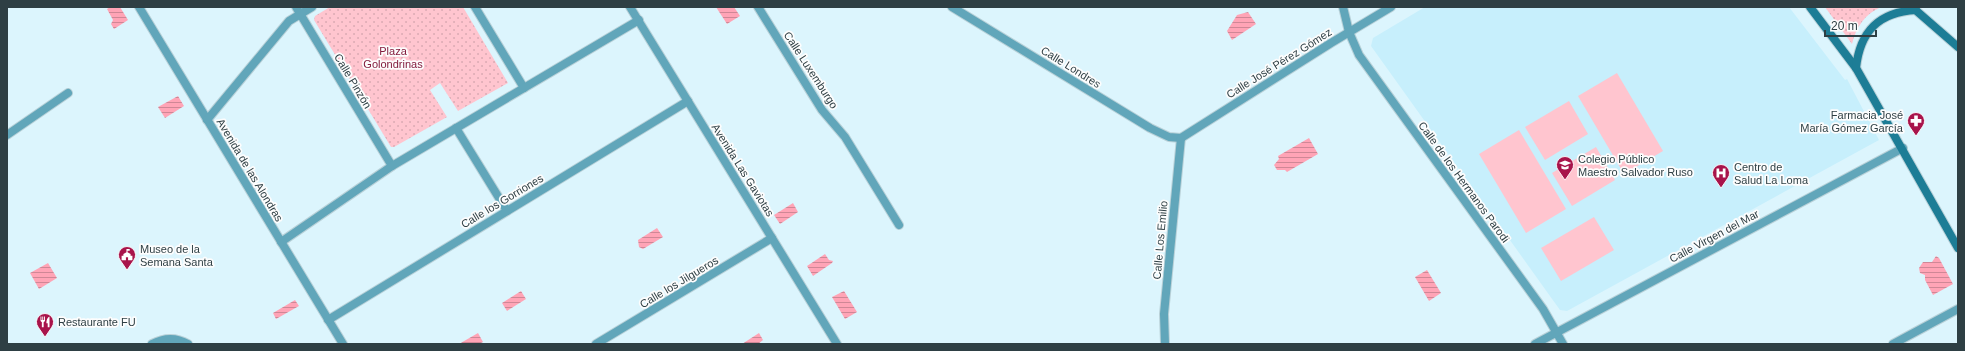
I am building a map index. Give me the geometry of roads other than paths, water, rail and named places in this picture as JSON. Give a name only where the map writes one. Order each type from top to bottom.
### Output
[{"type":"main road","points":[[1810,7],[1856,68],[1903,148],[1958,248]]},
{"type":"main road","points":[[1856,68],[1862,42],[1874,26],[1890,15],[1914,8],[1958,47]]},
{"type":"street","name":"Avenida de las Alondras","points":[[139,7],[343,344]]},
{"type":"street","points":[[207,120],[298,11],[312,7]]},
{"type":"street","points":[[474,7],[524,88]]},
{"type":"street","name":"Avenida Las Gaviotas","points":[[630,7],[837,344]]},
{"type":"street","name":"Calle Luxemburgo","points":[[758,7],[822,110],[846,137],[899,226]]},
{"type":"street","name":"Calle Londres","points":[[952,7],[1150,128],[1169,137],[1181,138]]},
{"type":"street","name":"Calle de los Hermanos Parodi","points":[[1343,7],[1349,32],[1359,55],[1557,332],[1563,344]]},
{"type":"street","name":"Calle José Pérez Gómez","points":[[1181,138],[1391,7]]},
{"type":"street","name":"Calle Pinzón","points":[[298,11],[392,166]]},
{"type":"street","points":[[281,242],[392,166],[638,20]]},
{"type":"street","points":[[7,135],[68,93]]},
{"type":"street","name":"Calle los Gorriones","points":[[328,320],[688,101]]},
{"type":"street","points":[[456,128],[507,211]]},
{"type":"street","name":"Calle Los Emilio","points":[[1165,344],[1164,314],[1181,138]]},
{"type":"street","name":"Calle Virgen del Mar","points":[[1535,344],[1903,148]]},
{"type":"street","name":"Calle los Jilgueros","points":[[596,344],[772,238]]},
{"type":"street","points":[[1893,344],[1958,309]]},
{"type":"street","points":[[152,344],[167,339],[188,344]]},
{"type":"place","name":"Farmacia José María Gómez García","points":[[1916,136]]},
{"type":"place","name":"Colegio Público Maestro Salvador Ruso","points":[[1565,180]]},
{"type":"place","name":"Centro de Salud La Loma","points":[[1721,188]]},
{"type":"place","name":"Museo de la Semana Santa","points":[[127,270]]},
{"type":"place","name":"Restaurante FU","points":[[45,337]]},
{"type":"park label","name":"Plaza Golondrinas","points":[[393,57]]}]
